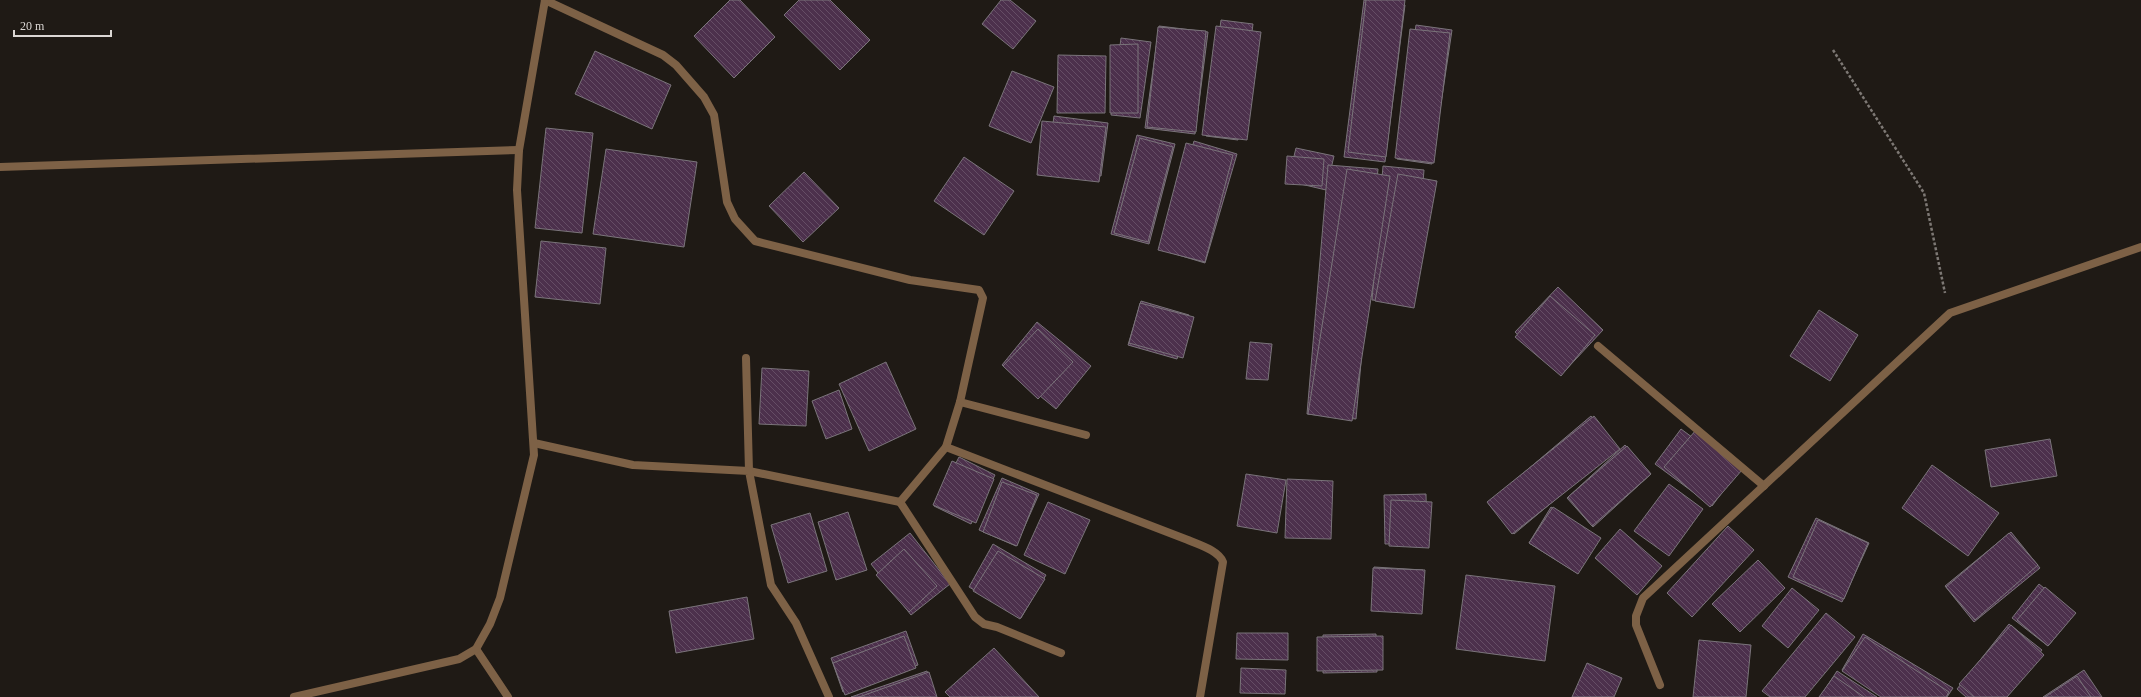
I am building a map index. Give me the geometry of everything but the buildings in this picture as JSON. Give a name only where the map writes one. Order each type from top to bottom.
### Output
[{"type":"street","points":[[294,697],[459,659],[476,649],[490,624],[500,598],[534,455],[517,190],[519,150],[545,0],[663,55],[676,65],[704,97],[714,115],[727,202],[735,219],[755,241],[910,280],[979,290],[983,298],[980,317],[960,402],[946,447],[900,502]]},
{"type":"street","points":[[0,167],[519,150]]},
{"type":"street","points":[[1660,686],[1636,625],[1636,616],[1643,598],[1950,313],[2141,247]]},
{"type":"street","points":[[1598,346],[1764,486]]},
{"type":"street","points":[[746,358],[749,471],[771,584],[796,623],[829,697]]},
{"type":"street","points":[[960,402],[1086,436]]},
{"type":"street","points":[[534,443],[633,465],[749,471],[900,502],[975,617],[984,624],[997,627],[1061,653]]},
{"type":"street","points":[[946,447],[1188,540],[1222,558],[1223,562],[1200,697]]},
{"type":"street","points":[[476,649],[508,697]]},
{"type":"path","points":[[1833,50],[1924,193],[1950,313]]}]
